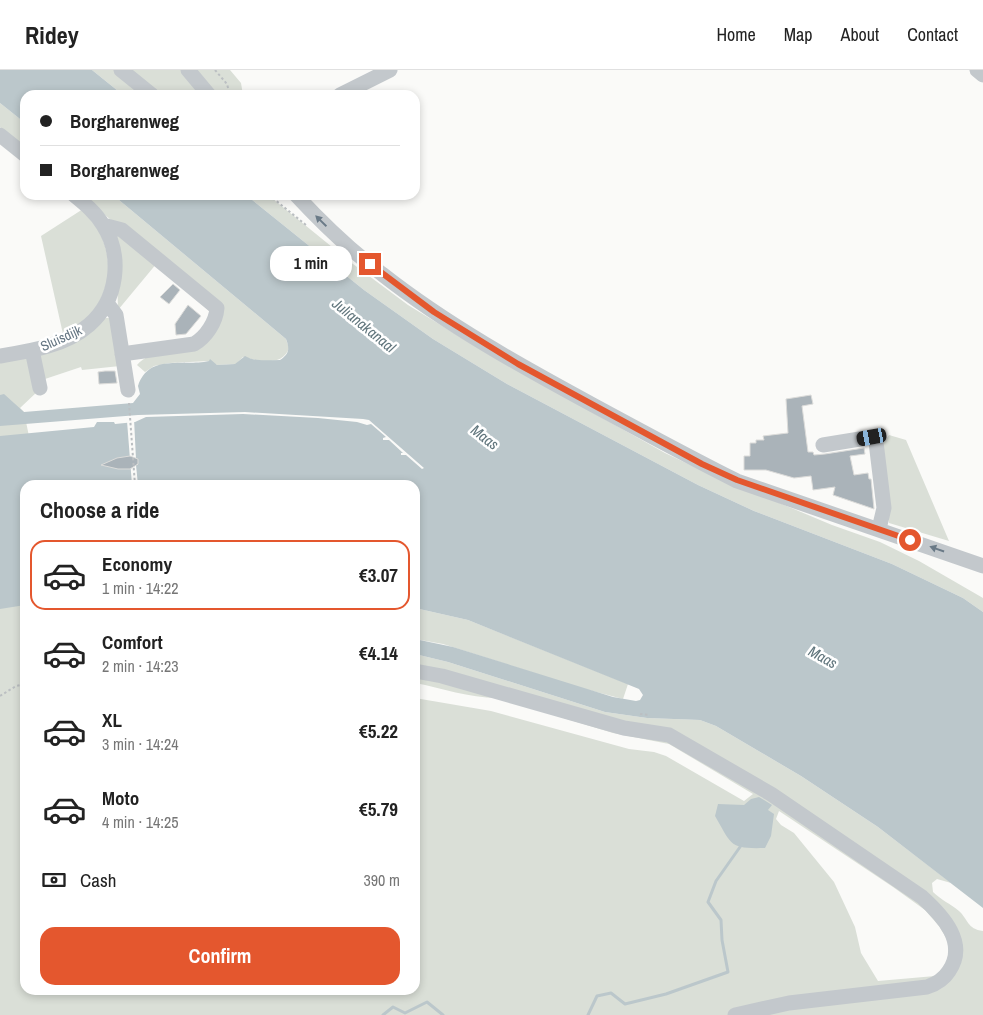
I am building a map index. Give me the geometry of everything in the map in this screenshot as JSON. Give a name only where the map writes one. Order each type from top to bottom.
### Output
[{"type":"street","points":[[121,70],[146,90]]},
{"type":"street","points":[[188,70],[205,90]]},
{"type":"street","points":[[350,90],[390,70]]},
{"type":"street","points":[[976,70],[983,75]]},
{"type":"street","points":[[0,134],[20,151]]},
{"type":"street","name":"Sluisdijk","points":[[0,356],[32,350],[75,334],[89,325],[107,303],[116,265],[111,240],[103,225],[88,206],[80,200]]},
{"type":"street","points":[[301,200],[331,230],[381,274],[434,312],[518,364],[702,464],[737,480],[983,566]]},
{"type":"street","points":[[103,225],[122,230],[218,308],[216,319],[200,341],[194,344],[122,354]]},
{"type":"street","points":[[107,303],[116,315],[128,394]]},
{"type":"street","points":[[32,350],[40,388]]},
{"type":"street","points":[[823,445],[872,437],[876,442],[884,508],[880,529]]},
{"type":"street","points":[[420,672],[442,676],[624,728],[668,735],[771,794],[922,897],[947,923],[955,940],[954,964],[946,976],[927,987],[789,1003],[735,1015]]},
{"type":"path","points":[[215,70],[227,84],[229,90]]},
{"type":"path","points":[[128,394],[135,480]]},
{"type":"path","points":[[0,696],[20,685]]},
{"type":"path","points":[[640,714],[650,715]]},
{"type":"path","points":[[644,720],[645,714]]},
{"type":"shaded area","points":[[92,70],[115,70],[139,90],[117,90]]},
{"type":"shaded area","points":[[130,70],[181,70],[198,90],[155,90]]},
{"type":"shaded area","points":[[196,70],[230,70],[241,83],[242,90],[214,90]]},
{"type":"shaded area","points":[[0,103],[20,119],[20,144],[0,127]]},
{"type":"shaded area","points":[[88,200],[119,200],[286,339],[289,348],[286,354],[281,358],[269,361],[243,357],[236,364],[217,365],[209,361],[170,363],[154,366],[145,372],[137,365],[143,359],[167,350],[203,345],[221,322]]},
{"type":"shaded area","points":[[252,200],[274,200],[353,264],[408,305],[488,354],[665,453],[724,481],[832,525],[880,542],[919,561],[983,598],[983,612],[963,598],[892,564],[754,511],[698,485],[507,384],[433,339],[364,290]]},
{"type":"shaded area","points":[[83,209],[101,235],[108,264],[107,279],[96,307],[86,320],[63,334],[41,236]]},
{"type":"shaded area","points":[[116,234],[157,263],[118,310]]},
{"type":"shaded area","points":[[106,318],[110,318],[120,366],[82,370],[81,367],[42,380],[38,391],[20,408],[24,412],[38,480],[20,480],[20,995],[420,995],[420,699],[491,711],[629,749],[654,752],[666,756],[744,801],[753,794],[669,744],[613,733],[497,698],[466,695],[420,684],[420,655],[448,662],[605,712],[647,718],[700,720],[716,726],[801,776],[878,827],[951,883],[937,879],[932,883],[933,892],[959,911],[971,926],[983,931],[983,1015],[0,1015],[0,361]],"holes":[[[779,811],[925,910],[939,926],[948,941],[948,959],[943,968],[935,976],[878,981],[861,953],[855,927],[834,882],[794,833],[781,825],[776,819]]]},
{"type":"shaded area","points":[[889,435],[906,440],[949,541],[889,523],[879,450]]},
{"type":"shaded area","points":[[420,609],[468,620],[628,684],[623,699],[581,688],[443,644],[420,640]]},
{"type":"water","points":[[0,70],[92,70],[117,90],[20,90],[20,119],[0,103]]},
{"type":"water","points":[[119,200],[252,200],[364,290],[433,339],[507,384],[698,485],[754,511],[892,564],[963,598],[983,612],[983,908],[878,827],[801,776],[716,726],[700,720],[647,718],[605,712],[448,662],[420,655],[420,640],[453,647],[613,697],[636,701],[640,700],[643,695],[639,689],[468,620],[420,609],[420,480],[20,480],[20,606],[0,609],[0,436],[94,427],[97,422],[114,422],[115,424],[135,422],[146,417],[243,414],[318,418],[371,424],[386,437],[383,440],[389,440],[403,453],[401,455],[406,455],[422,469],[424,468],[369,420],[363,419],[245,412],[138,415],[0,426],[0,395],[4,394],[24,412],[133,403],[140,394],[138,386],[143,376],[150,369],[158,365],[209,361],[210,359],[217,365],[235,364],[245,356],[257,360],[280,360],[287,353],[286,339]]},
{"type":"water","points":[[759,797],[772,805],[768,810],[774,814],[771,836],[765,848],[744,848],[738,846],[729,839],[715,816],[718,804],[744,805],[751,799]]},
{"type":"pier","points":[[134,419],[136,459],[138,459],[138,465],[136,465],[138,480],[132,480],[126,421]]},
{"type":"building","points":[[173,284],[180,290],[169,304],[160,297]]},
{"type":"building","points":[[188,305],[201,316],[186,334],[176,335],[175,324]]},
{"type":"building","points":[[115,371],[117,383],[99,384],[98,372]]},
{"type":"building","points":[[811,395],[813,404],[802,406],[808,452],[813,452],[814,455],[864,448],[865,454],[850,456],[854,475],[868,473],[869,479],[871,479],[874,509],[833,495],[835,487],[813,490],[811,476],[794,478],[766,470],[744,470],[744,456],[750,456],[750,443],[756,443],[756,440],[764,440],[763,436],[788,433],[786,399]]},
{"type":"building","points":[[130,456],[138,459],[138,464],[130,469],[118,469],[101,465],[117,458]]},
{"type":"waterway","points":[[588,1015],[597,996],[611,993],[625,1004],[666,994],[728,972],[722,940],[721,920],[708,902],[716,881],[740,847]]},
{"type":"waterway","points":[[383,1015],[393,1007],[405,1013],[427,1002],[443,1015]]},
{"type":"route","points":[[370,264],[434,312],[518,364],[702,464],[737,480],[910,540]]},
{"type":"water label","name":"Julianakanaal","points":[[364,325]]},
{"type":"water label","name":"Maas","points":[[485,437]]},
{"type":"water label","name":"Maas","points":[[823,657]]}]
